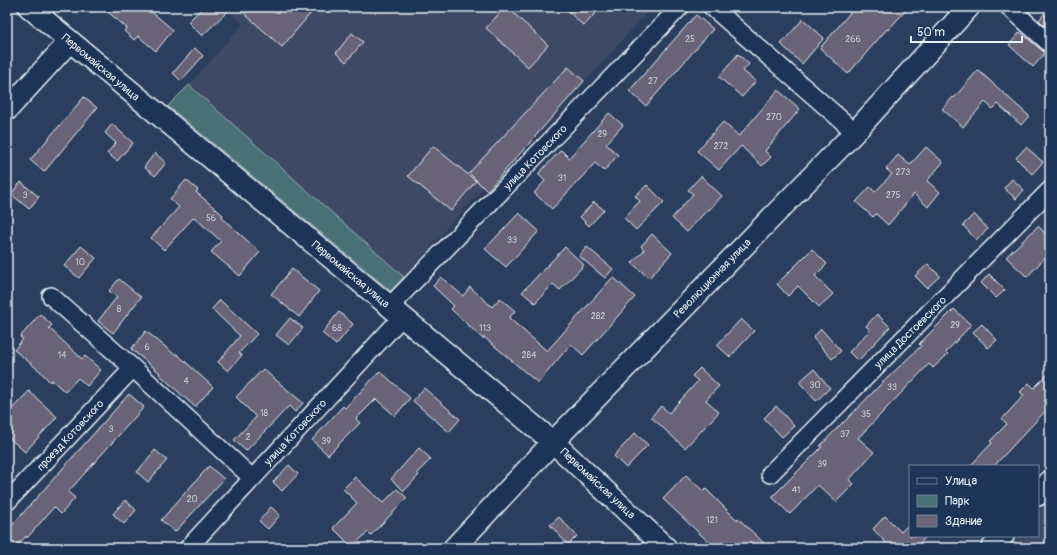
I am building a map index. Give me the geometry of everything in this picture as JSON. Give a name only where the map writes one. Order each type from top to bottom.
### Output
[{"type":"street","name":"Первомайская улица","points":[[29,7],[553,442],[666,548]]},
{"type":"street","name":"улица Котовского","points":[[188,548],[252,478],[396,312],[680,7]]},
{"type":"street","points":[[712,7],[855,132]]},
{"type":"street","name":"Революционная улица","points":[[454,548],[553,442],[855,132],[969,7]]},
{"type":"street","points":[[1009,7],[1050,44]]},
{"type":"street","points":[[7,110],[70,40]]},
{"type":"street","name":"улица Достоевского","points":[[770,474],[1050,190]]},
{"type":"street","points":[[51,296],[133,368],[252,478]]},
{"type":"street","name":"проезд Котовского","points":[[7,502],[133,368]]},
{"type":"street","points":[[1039,494],[1050,481]]},
{"type":"street","points":[[992,548],[1002,537]]},
{"type":"shaded area","points":[[225,7],[652,7],[487,191],[483,188],[404,277],[189,85],[243,24]]},
{"type":"shaded area","points":[[1050,492],[1050,548],[1002,548],[1011,537],[1039,537],[1039,505]]},
{"type":"green space","points":[[189,85],[404,277],[391,291],[168,106]]},
{"type":"building","points":[[102,7],[146,7],[173,30],[156,51],[138,36],[134,40],[124,31],[127,28]]},
{"type":"building","points":[[203,7],[232,7],[202,36],[188,22]]},
{"type":"building","points":[[237,7],[316,7],[282,47]]},
{"type":"building","points":[[505,7],[507,7],[548,45],[528,67],[486,28]]},
{"type":"building","points":[[563,7],[601,7],[584,26]]},
{"type":"building","points":[[855,7],[909,7],[888,30],[887,29],[848,74],[820,48]]},
{"type":"building","points":[[1044,14],[1050,20],[1050,31],[1039,20]]},
{"type":"building","points":[[696,15],[713,29],[646,106],[629,91]]},
{"type":"building","points":[[803,19],[824,38],[802,64],[781,44]]},
{"type":"building","points":[[1020,32],[1045,53],[1033,67],[1009,45]]},
{"type":"building","points":[[352,33],[363,42],[346,62],[336,53]]},
{"type":"building","points":[[195,48],[203,56],[181,81],[173,73]]},
{"type":"building","points":[[738,54],[749,64],[743,71],[756,81],[742,97],[719,77]]},
{"type":"building","points":[[568,67],[584,81],[487,191],[469,173]]},
{"type":"building","points":[[978,70],[1029,116],[1021,125],[998,104],[993,109],[985,102],[963,127],[942,109],[953,97],[954,98]]},
{"type":"building","points":[[778,90],[800,109],[765,151],[771,157],[762,166],[741,146],[719,170],[697,151],[723,122],[739,136]]},
{"type":"building","points":[[84,97],[97,108],[44,172],[30,160]]},
{"type":"building","points":[[609,113],[623,125],[606,144],[618,155],[604,171],[595,163],[552,209],[534,193],[545,181],[538,174],[561,150],[569,158]]},
{"type":"building","points":[[112,124],[133,143],[117,161],[107,153],[116,143],[105,133]]},
{"type":"building","points":[[433,146],[476,181],[451,211],[408,176]]},
{"type":"building","points":[[926,147],[943,162],[927,181],[940,192],[928,207],[914,194],[888,225],[876,214],[873,217],[856,202],[870,187],[875,192],[892,174],[886,169],[898,155],[910,165]]},
{"type":"building","points":[[1026,147],[1043,162],[1032,174],[1016,158]]},
{"type":"building","points":[[155,153],[166,163],[155,176],[144,167]]},
{"type":"building","points":[[701,176],[722,196],[687,232],[672,218],[693,194],[688,190]]},
{"type":"building","points":[[1012,179],[1024,190],[1016,199],[1004,188]]},
{"type":"building","points":[[186,180],[198,190],[196,192],[223,215],[222,218],[260,252],[240,276],[211,252],[221,241],[194,217],[164,250],[151,238],[179,207],[170,199]]},
{"type":"building","points":[[21,182],[39,197],[29,209],[11,194]]},
{"type":"building","points":[[647,185],[664,202],[636,230],[624,218],[640,201],[635,196]]},
{"type":"building","points":[[594,202],[604,210],[589,226],[580,217]]},
{"type":"building","points":[[519,213],[539,231],[506,267],[485,249]]},
{"type":"building","points":[[974,214],[988,229],[976,240],[963,225]]},
{"type":"building","points":[[1038,226],[1050,238],[1050,252],[1027,277],[1006,257]]},
{"type":"building","points":[[652,234],[672,253],[649,278],[632,263],[644,250],[641,246]]},
{"type":"building","points":[[81,246],[96,258],[79,278],[64,266]]},
{"type":"building","points":[[565,247],[584,265],[560,290],[553,284],[535,303],[522,292]]},
{"type":"building","points":[[587,247],[613,269],[605,278],[579,256]]},
{"type":"building","points":[[812,249],[827,264],[815,276],[833,294],[819,307],[798,286],[788,296],[777,284]]},
{"type":"building","points":[[928,264],[940,276],[927,288],[915,276]]},
{"type":"building","points":[[292,269],[319,291],[299,317],[271,294]]},
{"type":"building","points":[[989,274],[1005,290],[996,298],[981,283]]},
{"type":"building","points":[[441,277],[463,296],[470,287],[492,307],[500,298],[515,311],[509,318],[547,351],[613,277],[635,297],[583,355],[571,344],[538,383],[484,337],[483,339],[451,309],[454,306],[433,286]]},
{"type":"building","points":[[119,279],[141,297],[113,333],[98,321],[117,297],[109,291]]},
{"type":"building","points":[[220,300],[257,334],[239,353],[242,355],[228,371],[218,362],[240,336],[212,309]]},
{"type":"building","points":[[954,309],[971,325],[946,352],[948,354],[933,368],[929,364],[858,438],[874,452],[849,480],[854,484],[836,502],[818,485],[790,514],[772,497],[822,447],[820,446],[843,422],[921,346],[919,344]]},
{"type":"building","points":[[339,312],[353,324],[336,345],[322,333]]},
{"type":"building","points":[[40,314],[52,325],[49,328],[82,359],[85,356],[101,370],[87,386],[78,378],[65,392],[52,380],[50,382],[40,371],[14,350],[23,339],[20,337]]},
{"type":"building","points":[[877,314],[890,327],[858,361],[849,352],[870,330],[866,326]]},
{"type":"building","points":[[290,318],[303,328],[289,345],[276,335]]},
{"type":"building","points":[[741,319],[754,331],[730,357],[717,345]]},
{"type":"building","points":[[982,324],[997,340],[988,348],[973,332]]},
{"type":"building","points":[[821,329],[841,351],[832,359],[813,338]]},
{"type":"building","points":[[146,331],[174,354],[177,354],[213,387],[195,407],[159,374],[160,373],[131,349]]},
{"type":"building","points":[[700,368],[719,386],[706,400],[719,412],[685,448],[651,417],[661,406],[669,413],[698,381],[692,376]]},
{"type":"building","points":[[263,369],[303,403],[295,412],[289,406],[246,451],[234,440],[256,417],[236,397]]},
{"type":"building","points":[[814,369],[830,388],[816,401],[799,382]]},
{"type":"building","points":[[380,371],[410,398],[395,416],[376,399],[356,419],[360,423],[328,455],[312,440],[343,406],[345,408]]},
{"type":"building","points":[[1050,372],[1050,406],[995,465],[971,465],[992,443],[990,441],[1007,424],[1002,419],[1024,395],[1020,392],[1029,383],[1034,388]]},
{"type":"building","points":[[424,388],[460,419],[449,432],[413,401]]},
{"type":"building","points":[[29,391],[57,417],[25,452],[7,436],[7,414]]},
{"type":"building","points":[[129,394],[144,407],[68,492],[75,498],[61,514],[54,507],[27,538],[26,536],[15,548],[7,548],[7,531]]},
{"type":"building","points":[[776,406],[794,426],[782,437],[764,418]]},
{"type":"building","points":[[635,433],[648,445],[626,468],[614,456]]},
{"type":"building","points":[[419,448],[431,459],[417,473],[419,475],[404,491],[391,479]]},
{"type":"building","points":[[155,450],[167,460],[148,482],[137,472]]},
{"type":"building","points":[[289,465],[298,474],[282,491],[273,482]]},
{"type":"building","points":[[209,466],[224,479],[175,532],[161,520]]},
{"type":"building","points":[[686,475],[703,491],[706,489],[737,520],[738,518],[769,548],[715,548],[663,499]]},
{"type":"building","points":[[355,477],[383,503],[397,489],[407,498],[371,535],[368,532],[352,547],[333,528],[357,503],[343,489]]},
{"type":"building","points":[[125,500],[136,510],[124,524],[113,514]]},
{"type":"building","points":[[271,507],[280,515],[268,529],[259,521]]},
{"type":"building","points":[[885,516],[901,532],[909,524],[909,537],[926,537],[915,548],[891,548],[873,529]]},
{"type":"building","points":[[559,517],[577,536],[568,545],[550,525]]}]
